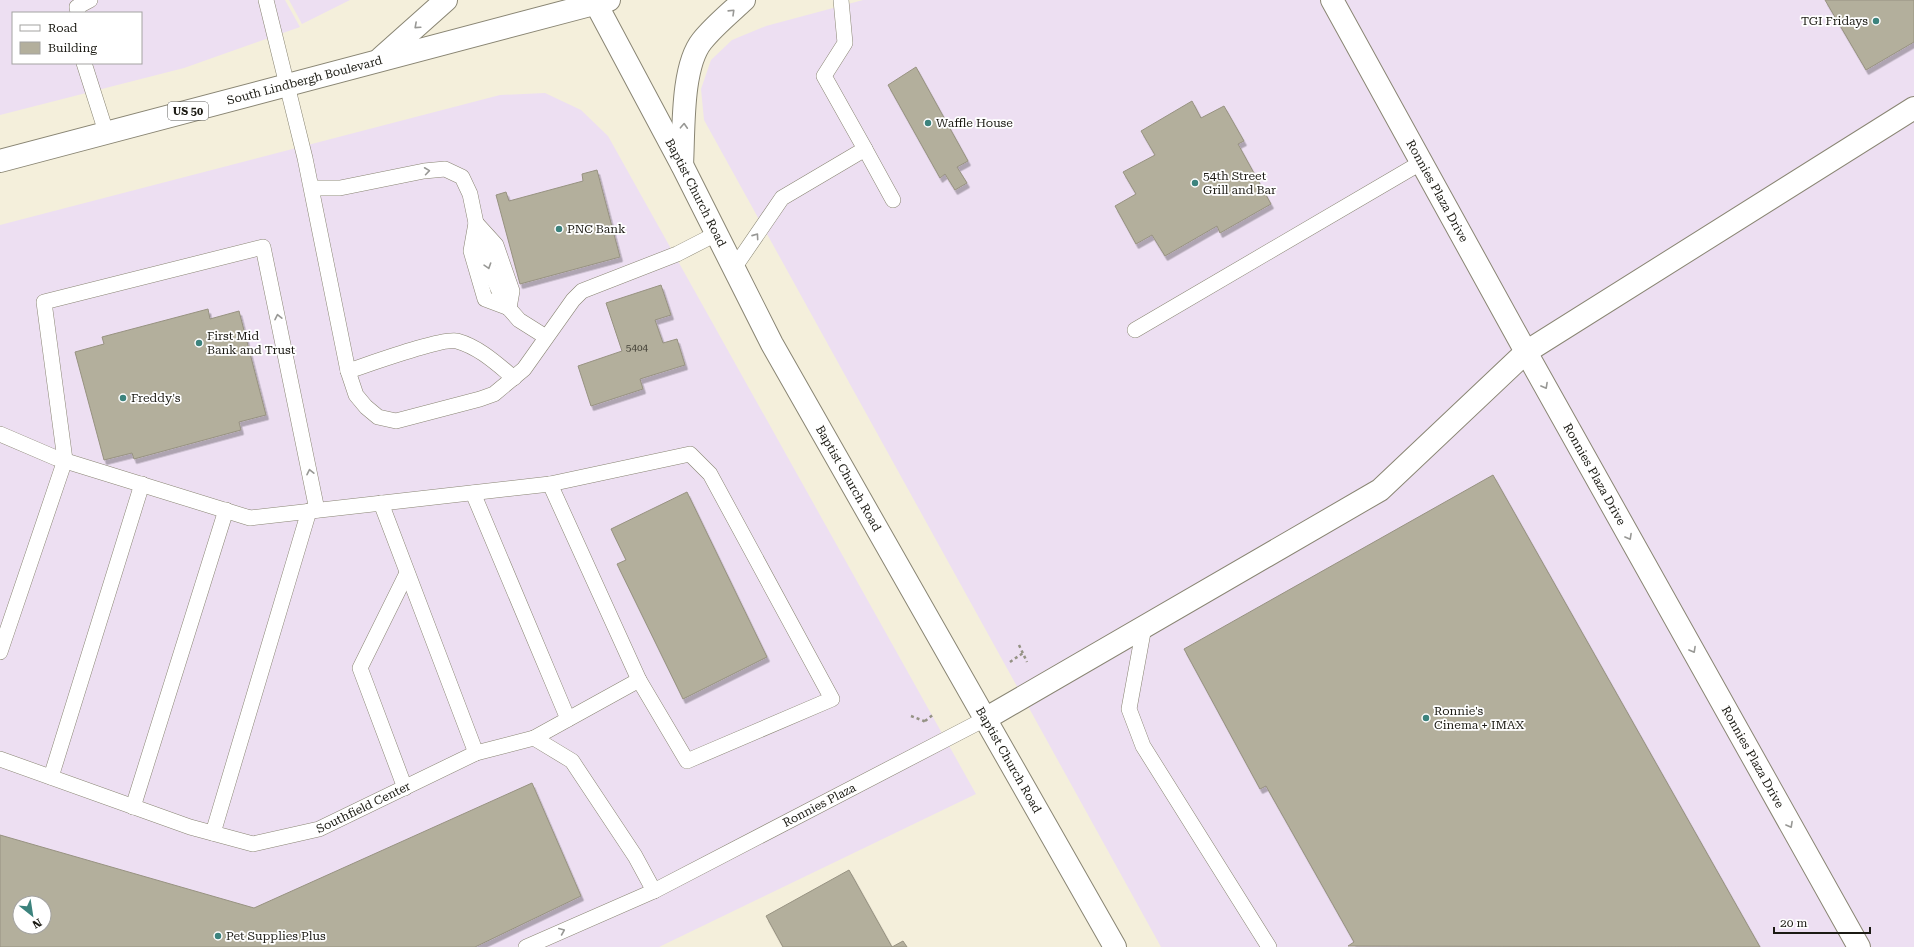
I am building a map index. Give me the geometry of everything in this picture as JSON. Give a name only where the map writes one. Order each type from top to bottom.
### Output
[{"type":"street","points":[[377,61],[446,0]]},
{"type":"street","points":[[682,165],[687,86],[691,63],[701,42],[744,0]]},
{"type":"street","name":"Ronnies Plaza Drive","points":[[1332,0],[1526,352],[1859,947]]},
{"type":"street","name":"South Lindbergh Boulevard","points":[[0,161],[597,1]]},
{"type":"street","name":"Baptist Church Road","points":[[597,1],[772,344],[1115,947]]},
{"type":"street","points":[[985,719],[1380,490],[1526,352],[1914,108]]},
{"type":"lane","points":[[78,12],[78,7],[90,0]]},
{"type":"lane","points":[[266,0],[312,188],[348,371],[356,395],[366,407],[378,417],[396,421],[494,394],[524,369],[573,300],[582,291],[677,254],[716,234]]},
{"type":"lane","points":[[840,0],[845,43],[824,76],[893,200]]},
{"type":"lane","points":[[84,64],[106,132]]},
{"type":"lane","points":[[734,268],[782,198],[864,149]]},
{"type":"lane","points":[[1135,330],[1422,162]]},
{"type":"lane","points":[[312,188],[340,188],[445,169],[462,177],[470,194],[476,223],[489,269],[505,304],[519,320],[546,337]]},
{"type":"lane","points":[[0,652],[65,460],[44,302],[263,247],[313,510],[213,833]]},
{"type":"lane","points":[[348,371],[433,344],[455,341],[469,345],[514,378]]},
{"type":"lane","points":[[0,434],[65,460],[250,518],[550,484],[690,454],[710,474],[832,699],[687,761],[639,680],[550,484]]},
{"type":"lane","points":[[51,777],[142,484]]},
{"type":"lane","points":[[473,492],[568,719]]},
{"type":"lane","points":[[381,503],[476,754]]},
{"type":"lane","points":[[133,807],[226,510]]},
{"type":"lane","points":[[405,788],[360,668],[407,573]]},
{"type":"lane","points":[[1144,627],[1129,709],[1143,746],[1269,947]]},
{"type":"lane","name":"Southfield Center","points":[[0,759],[190,827],[253,844],[319,829],[476,754],[534,738],[639,680]]},
{"type":"lane","name":"Ronnies Plaza","points":[[526,947],[654,891],[985,719]]},
{"type":"lane","points":[[534,738],[572,761],[635,856],[654,891]]},
{"type":"path","points":[[1019,645],[1028,665]]},
{"type":"path","points":[[1010,662],[1023,653]]},
{"type":"path","points":[[924,721],[934,714]]},
{"type":"path","points":[[911,716],[924,721],[927,725]]},
{"type":"shaded area","points":[[0,0],[285,0],[300,27],[184,68],[0,115]]},
{"type":"shaded area","points":[[289,0],[350,0],[302,24]]},
{"type":"shaded area","points":[[863,0],[1914,0],[1914,947],[1161,947],[704,120],[701,89],[711,60],[732,40],[766,26]]},
{"type":"shaded area","points":[[545,93],[581,110],[608,136],[976,794],[659,947],[0,947],[0,225],[500,95]]},
{"type":"building","name":"TGI Fridays","points":[[1825,0],[1914,0],[1914,42],[1866,70]]},
{"type":"building","name":"Waffle House","points":[[916,67],[968,161],[957,167],[967,183],[955,190],[945,174],[940,178],[888,85]]},
{"type":"building","name":"54th Street Grill and Bar","points":[[1192,101],[1201,118],[1224,106],[1244,141],[1238,144],[1271,204],[1220,233],[1217,226],[1165,256],[1152,235],[1136,244],[1115,206],[1136,194],[1123,172],[1155,155],[1141,131]]},
{"type":"building","name":"PNC Bank","points":[[597,170],[620,257],[520,284],[496,195],[506,192],[509,201],[583,181],[582,174]]},
{"type":"building","points":[[661,285],[671,315],[655,320],[663,343],[677,339],[685,365],[640,379],[643,389],[591,406],[578,366],[622,351],[606,303]]},
{"type":"building","points":[[208,309],[210,319],[239,311],[266,415],[239,422],[241,430],[134,459],[132,453],[104,460],[75,352],[104,344],[102,337]]},
{"type":"building","name":"Ronnie's Cinema + IMAX","points":[[1493,475],[1760,947],[1348,946],[1354,942],[1266,786],[1260,789],[1184,649]]},
{"type":"building","points":[[687,492],[767,657],[683,699],[617,564],[626,560],[611,529]]},
{"type":"building","points":[[532,783],[581,896],[475,947],[0,947],[0,835],[254,908]]},
{"type":"building","points":[[849,870],[892,947],[783,947],[766,916]]},
{"type":"building","points":[[903,941],[907,947],[892,947]]},
{"type":"place","name":"TGI Fridays","points":[[1876,21]]},
{"type":"place","name":"Waffle House","points":[[928,123]]},
{"type":"place","name":"54th Street Grill and Bar","points":[[1195,183]]},
{"type":"place","name":"PNC Bank","points":[[559,229]]},
{"type":"place","name":"First Mid Bank and Trust","points":[[199,343]]},
{"type":"place","name":"Freddy's","points":[[123,398]]},
{"type":"place","name":"Ronnie's Cinema + IMAX","points":[[1426,718]]},
{"type":"place","name":"Pet Supplies Plus","points":[[218,936]]}]
